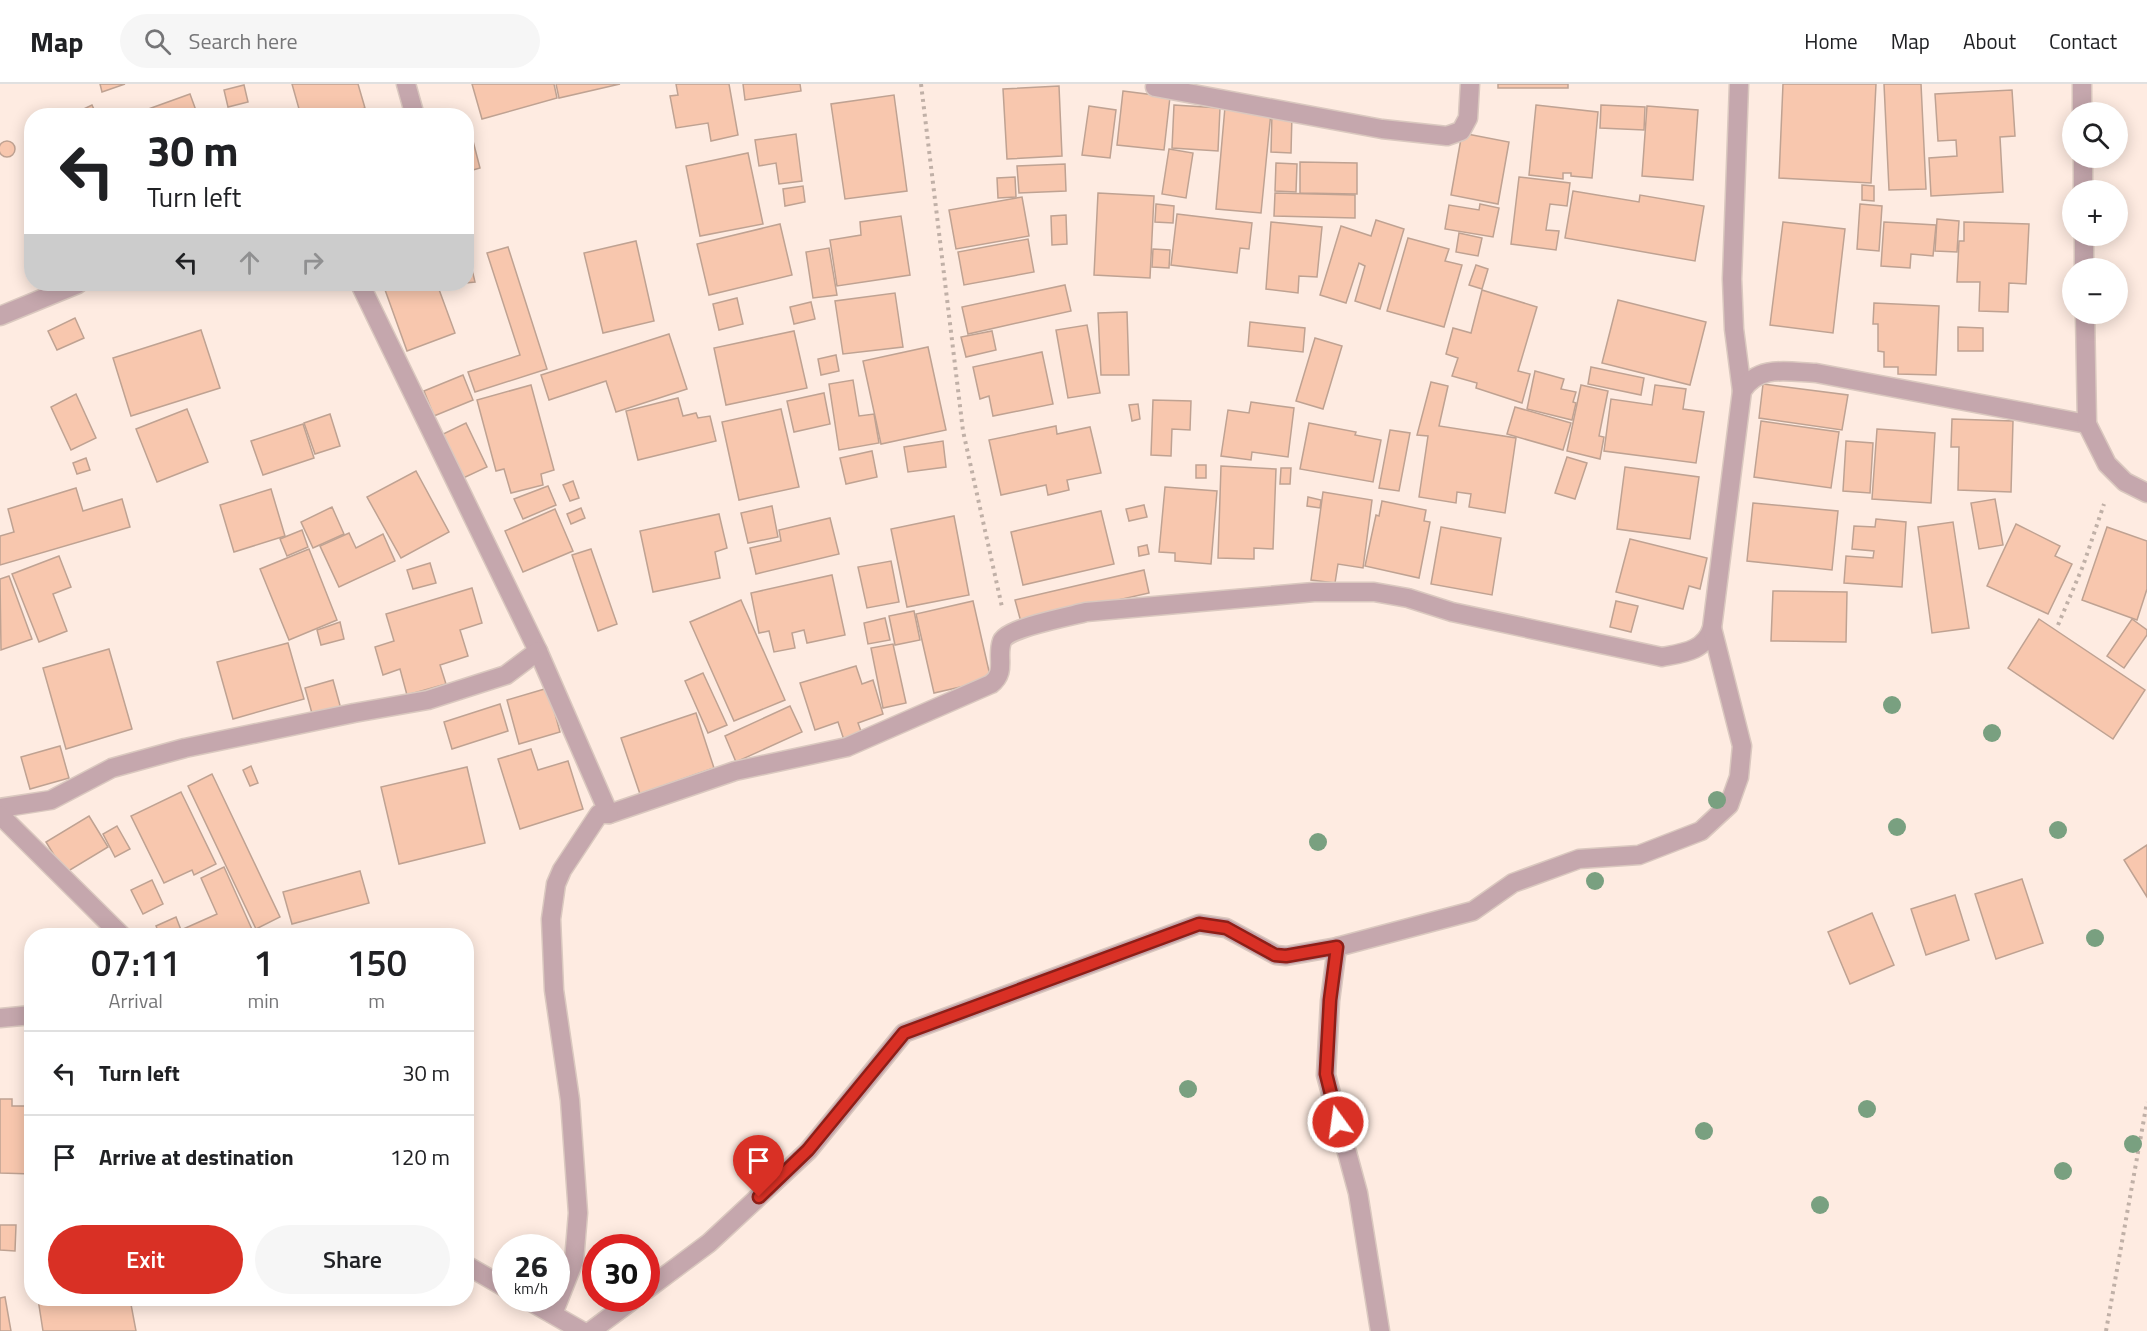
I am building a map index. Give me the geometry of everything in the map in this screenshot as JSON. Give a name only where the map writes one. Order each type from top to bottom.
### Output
[{"type":"street","points":[[406,84],[413,108]]},
{"type":"street","points":[[1156,84],[1155,87],[1382,129],[1447,136],[1461,131],[1468,118],[1470,84]]},
{"type":"street","points":[[553,1314],[574,1261],[578,1213],[570,1100],[554,990],[551,919],[556,884],[562,870],[599,814],[609,814],[735,771],[847,747],[991,684],[1000,672],[1002,641],[1008,634],[1049,620],[1086,612],[1324,592],[1374,592],[1408,598],[1452,612],[1662,657],[1700,647],[1712,628],[1742,391],[1734,330],[1732,279],[1739,84]]},
{"type":"street","points":[[2082,84],[2082,102]]},
{"type":"street","points":[[0,316],[61,291]]},
{"type":"street","points":[[363,291],[538,651],[609,814]]},
{"type":"street","points":[[2085,324],[2087,424],[2107,464],[2124,482],[2147,493]]},
{"type":"street","points":[[1742,391],[1752,378],[1763,372],[1816,374],[2087,424]]},
{"type":"street","points":[[660,1280],[709,1243],[808,1150],[904,1033],[1199,924],[1226,928],[1275,955],[1286,956],[1337,947],[1473,911],[1513,883],[1579,859],[1639,855],[1701,831],[1729,805],[1739,777],[1742,746],[1712,628]]},
{"type":"street","points":[[0,808],[51,800],[112,768],[185,748],[428,700],[506,675],[538,651]]},
{"type":"street","points":[[0,815],[114,928]]},
{"type":"street","points":[[1337,947],[1330,1000],[1326,1074],[1358,1193],[1380,1331]]},
{"type":"street","points":[[0,1018],[24,1016]]},
{"type":"street","points":[[474,1270],[492,1280]]},
{"type":"street","points":[[549,1312],[582,1331]]},
{"type":"street","points":[[591,1331],[617,1312]]},
{"type":"path","points":[[921,84],[963,431],[1008,634]]},
{"type":"path","points":[[2058,625],[2083,566],[2115,472]]},
{"type":"path","points":[[2106,1331],[2147,1102]]},
{"type":"building","points":[[100,84],[125,84],[102,92]]},
{"type":"building","points":[[292,84],[358,84],[365,108],[299,108]]},
{"type":"building","points":[[472,84],[554,84],[557,98],[482,119]]},
{"type":"building","points":[[556,84],[620,84],[559,98]]},
{"type":"building","points":[[676,84],[729,84],[738,135],[711,141],[708,123],[676,128],[670,96],[678,95]]},
{"type":"building","points":[[743,84],[800,84],[801,91],[745,100]]},
{"type":"building","points":[[1498,84],[1568,84],[1568,88],[1498,88]]},
{"type":"building","points":[[1783,84],[1876,84],[1871,183],[1779,178]]},
{"type":"building","points":[[1884,84],[1921,84],[1926,189],[1889,190]]},
{"type":"building","points":[[244,85],[248,102],[228,107],[224,90]]},
{"type":"building","points":[[1059,86],[1062,156],[1007,159],[1003,89]]},
{"type":"building","points":[[2012,90],[2015,136],[2000,137],[2003,192],[1931,196],[1929,158],[1957,156],[1956,140],[1938,141],[1935,94]]},
{"type":"building","points":[[1123,91],[1170,97],[1164,150],[1117,145]]},
{"type":"building","points":[[190,94],[195,108],[151,108]]},
{"type":"building","points":[[894,95],[907,191],[845,199],[831,104]]},
{"type":"building","points":[[1174,105],[1220,108],[1218,151],[1172,148]]},
{"type":"building","points":[[1536,105],[1598,112],[1592,178],[1571,176],[1571,173],[1563,173],[1563,179],[1529,175]]},
{"type":"building","points":[[1601,105],[1645,107],[1644,130],[1600,128]]},
{"type":"building","points":[[1089,106],[1116,110],[1110,158],[1082,155]]},
{"type":"building","points":[[1647,106],[1698,110],[1693,180],[1642,176]]},
{"type":"building","points":[[1225,107],[1271,112],[1261,213],[1216,209]]},
{"type":"building","points":[[1272,113],[1292,114],[1291,153],[1271,152]]},
{"type":"building","points":[[1462,133],[1509,142],[1498,204],[1451,195]]},
{"type":"building","points":[[796,134],[802,181],[779,184],[776,163],[759,166],[755,140]]},
{"type":"building","points":[[4,141],[10,141],[15,149],[13,155],[4,157],[-1,152],[-1,146]]},
{"type":"building","points":[[474,145],[480,168],[474,170]]},
{"type":"building","points":[[1169,149],[1193,153],[1186,198],[1162,194]]},
{"type":"building","points":[[748,153],[763,224],[700,236],[686,166]]},
{"type":"building","points":[[1300,162],[1357,163],[1357,194],[1300,193]]},
{"type":"building","points":[[1276,163],[1297,164],[1296,192],[1275,191]]},
{"type":"building","points":[[1065,164],[1066,191],[1019,193],[1017,166]]},
{"type":"building","points":[[1015,177],[1016,197],[998,198],[997,178]]},
{"type":"building","points":[[1519,177],[1570,183],[1567,206],[1550,204],[1546,230],[1559,231],[1556,250],[1511,244]]},
{"type":"building","points":[[1862,185],[1874,186],[1874,201],[1862,200]]},
{"type":"building","points":[[803,186],[805,202],[785,206],[783,189]]},
{"type":"building","points":[[1573,191],[1639,202],[1640,195],[1704,206],[1695,261],[1565,238]]},
{"type":"building","points":[[1098,193],[1154,196],[1150,278],[1094,275]]},
{"type":"building","points":[[1275,193],[1355,195],[1355,218],[1274,216]]},
{"type":"building","points":[[1022,197],[1029,236],[956,249],[949,210]]},
{"type":"building","points":[[1156,204],[1174,206],[1173,223],[1155,222]]},
{"type":"building","points":[[1480,204],[1499,208],[1493,237],[1445,229],[1449,205],[1479,210]]},
{"type":"building","points":[[1860,204],[1882,206],[1879,251],[1857,249]]},
{"type":"building","points":[[1177,214],[1252,223],[1249,249],[1240,248],[1237,273],[1171,265]]},
{"type":"building","points":[[1066,215],[1067,244],[1052,245],[1051,216]]},
{"type":"building","points":[[901,216],[910,275],[837,286],[830,240],[861,235],[860,222]]},
{"type":"building","points":[[1937,219],[1959,221],[1957,252],[1935,251]]},
{"type":"building","points":[[1376,220],[1404,229],[1380,309],[1355,301],[1365,266],[1359,263],[1346,303],[1320,295],[1341,226],[1371,236]]},
{"type":"building","points":[[1271,222],[1322,227],[1317,277],[1299,276],[1298,293],[1266,289]]},
{"type":"building","points":[[1783,222],[1845,229],[1833,333],[1770,325]]},
{"type":"building","points":[[1884,222],[1936,225],[1933,256],[1911,254],[1910,268],[1881,266]]},
{"type":"building","points":[[1964,222],[2029,224],[2026,284],[2009,283],[2008,312],[1979,311],[1980,282],[1957,282],[1959,241],[1964,241]]},
{"type":"building","points":[[780,224],[792,275],[709,295],[697,244]]},
{"type":"building","points":[[1459,233],[1482,238],[1478,256],[1456,252]]},
{"type":"building","points":[[1408,238],[1449,249],[1445,261],[1462,265],[1444,327],[1387,311]]},
{"type":"building","points":[[1028,239],[1034,272],[964,285],[958,252]]},
{"type":"building","points":[[636,241],[654,321],[603,333],[584,253]]},
{"type":"building","points":[[508,247],[547,369],[475,392],[468,372],[520,355],[487,253]]},
{"type":"building","points":[[829,248],[837,295],[813,298],[806,252]]},
{"type":"building","points":[[1153,249],[1170,250],[1169,268],[1152,267]]},
{"type":"building","points":[[1476,265],[1488,269],[1482,289],[1469,285]]},
{"type":"building","points":[[1065,285],[1071,311],[968,334],[962,307]]},
{"type":"building","points":[[1482,290],[1537,307],[1518,371],[1530,374],[1522,403],[1476,388],[1477,383],[1452,376],[1458,358],[1446,354],[1453,328],[1471,333]]},
{"type":"building","points":[[385,291],[440,291],[455,333],[407,351]]},
{"type":"building","points":[[895,293],[903,347],[843,354],[835,301]]},
{"type":"building","points":[[737,298],[743,324],[719,330],[713,304]]},
{"type":"building","points":[[1618,300],[1706,322],[1690,385],[1602,363]]},
{"type":"building","points":[[811,302],[815,319],[794,324],[790,307]]},
{"type":"building","points":[[1874,303],[1939,306],[1936,375],[1898,374],[1898,367],[1884,367],[1884,352],[1878,351],[1878,324],[1873,324]]},
{"type":"building","points":[[1127,312],[1129,375],[1101,375],[1098,313]]},
{"type":"building","points":[[75,318],[84,338],[57,350],[48,331]]},
{"type":"building","points":[[1250,322],[1305,328],[1303,352],[1248,346]]},
{"type":"building","points":[[1087,325],[1100,393],[1068,398],[1056,330]]},
{"type":"building","points":[[1958,327],[1983,328],[1983,351],[1958,351]]},
{"type":"building","points":[[201,330],[220,388],[131,416],[113,358]]},
{"type":"building","points":[[794,331],[807,388],[726,405],[714,348]]},
{"type":"building","points":[[992,331],[996,350],[966,357],[961,337]]},
{"type":"building","points":[[669,334],[687,389],[616,412],[606,381],[549,400],[541,375]]},
{"type":"building","points":[[1315,338],[1342,346],[1323,409],[1296,401]]},
{"type":"building","points":[[928,347],[946,430],[881,444],[863,361]]},
{"type":"building","points":[[1042,352],[1053,404],[993,416],[989,396],[980,399],[973,367]]},
{"type":"building","points":[[836,355],[839,371],[821,375],[818,359]]},
{"type":"building","points":[[1591,367],[1644,378],[1641,395],[1588,384]]},
{"type":"building","points":[[1535,371],[1564,379],[1561,389],[1576,392],[1572,420],[1527,409]]},
{"type":"building","points":[[463,375],[473,400],[434,416],[424,391]]},
{"type":"building","points":[[853,380],[859,416],[874,414],[879,443],[839,450],[829,384]]},
{"type":"building","points":[[1431,382],[1448,386],[1439,426],[1516,438],[1505,513],[1469,507],[1471,494],[1457,492],[1456,503],[1419,497],[1428,436],[1417,435]]},
{"type":"building","points":[[1763,384],[1848,395],[1842,430],[1759,418]]},
{"type":"building","points":[[531,385],[554,470],[541,474],[543,485],[511,493],[504,469],[496,471],[477,400]]},
{"type":"building","points":[[1581,385],[1608,391],[1599,436],[1604,437],[1600,459],[1567,451]]},
{"type":"building","points":[[1655,385],[1686,389],[1683,409],[1704,412],[1696,463],[1604,451],[1611,399],[1652,405]]},
{"type":"building","points":[[824,393],[830,424],[794,432],[787,401]]},
{"type":"building","points":[[76,394],[96,438],[71,450],[51,407]]},
{"type":"building","points":[[678,398],[683,416],[696,413],[698,418],[710,416],[716,441],[638,460],[626,411]]},
{"type":"building","points":[[1153,400],[1191,401],[1190,430],[1172,429],[1171,456],[1151,455]]},
{"type":"building","points":[[1251,402],[1294,408],[1288,457],[1252,452],[1251,460],[1221,456],[1228,410],[1249,413]]},
{"type":"building","points":[[1138,404],[1140,419],[1132,421],[1129,405]]},
{"type":"building","points":[[1515,407],[1571,423],[1563,450],[1507,434]]},
{"type":"building","points":[[187,409],[208,462],[157,482],[136,429]]},
{"type":"building","points":[[781,409],[799,487],[739,500],[722,422]]},
{"type":"building","points":[[330,414],[340,446],[315,454],[304,423]]},
{"type":"building","points":[[1952,419],[2013,421],[2011,492],[1958,490],[1959,447],[1951,447]]},
{"type":"building","points":[[1761,421],[1839,432],[1831,488],[1754,477]]},
{"type":"building","points":[[466,423],[487,467],[459,480],[439,436]]},
{"type":"building","points":[[1309,423],[1356,432],[1355,435],[1381,440],[1373,482],[1300,469]]},
{"type":"building","points":[[303,424],[314,458],[263,475],[251,441]]},
{"type":"building","points":[[1056,426],[1057,434],[1090,427],[1101,473],[1067,480],[1069,490],[1048,495],[1046,485],[1001,495],[989,440]]},
{"type":"building","points":[[1877,429],[1935,433],[1931,503],[1872,499]]},
{"type":"building","points":[[1390,430],[1410,433],[1399,491],[1379,488]]},
{"type":"building","points":[[943,441],[946,467],[908,472],[904,447]]},
{"type":"building","points":[[1846,441],[1873,443],[1870,493],[1843,491]]},
{"type":"building","points":[[872,451],[877,477],[846,484],[840,458]]},
{"type":"building","points":[[1567,457],[1587,463],[1575,499],[1555,493]]},
{"type":"building","points":[[86,458],[90,470],[77,474],[73,463]]},
{"type":"building","points":[[1196,465],[1206,465],[1206,478],[1196,478]]},
{"type":"building","points":[[1221,466],[1276,469],[1273,549],[1254,548],[1254,559],[1218,558]]},
{"type":"building","points":[[1625,467],[1699,477],[1690,539],[1617,529]]},
{"type":"building","points":[[1281,468],[1291,468],[1290,484],[1280,484]]},
{"type":"building","points":[[416,471],[449,532],[401,558],[367,497]]},
{"type":"building","points":[[573,481],[579,498],[570,501],[563,485]]},
{"type":"building","points":[[548,486],[556,505],[523,519],[514,499]]},
{"type":"building","points":[[1165,487],[1217,491],[1211,564],[1175,561],[1175,553],[1159,552]]},
{"type":"building","points":[[76,488],[83,511],[122,499],[130,527],[0,565],[0,536],[14,532],[8,509]]},
{"type":"building","points":[[271,489],[285,536],[234,552],[220,505]]},
{"type":"building","points":[[1323,492],[1372,500],[1363,568],[1338,564],[1335,583],[1311,580]]},
{"type":"building","points":[[1308,497],[1321,500],[1320,508],[1307,506]]},
{"type":"building","points":[[1995,499],[2003,545],[1979,549],[1971,503]]},
{"type":"building","points":[[1382,501],[1426,510],[1424,521],[1430,522],[1419,578],[1365,566],[1376,515],[1379,516]]},
{"type":"building","points":[[1753,503],[1838,511],[1832,570],[1747,561]]},
{"type":"building","points":[[1144,505],[1147,517],[1129,521],[1126,509]]},
{"type":"building","points":[[772,506],[778,537],[748,543],[741,513]]},
{"type":"building","points":[[332,507],[344,534],[313,548],[301,522]]},
{"type":"building","points":[[581,508],[585,518],[571,524],[567,514]]},
{"type":"building","points":[[555,509],[573,551],[523,572],[505,531]]},
{"type":"building","points":[[1101,511],[1114,564],[1023,585],[1011,532]]},
{"type":"building","points":[[719,514],[727,548],[715,552],[720,578],[653,592],[640,531]]},
{"type":"building","points":[[954,516],[969,595],[907,607],[891,529]]},
{"type":"building","points":[[830,518],[839,554],[756,574],[750,548],[781,541],[779,530]]},
{"type":"building","points":[[1876,519],[1906,522],[1902,587],[1844,583],[1846,556],[1873,558],[1874,551],[1852,549],[1854,526],[1875,527]]},
{"type":"building","points":[[1953,522],[1969,628],[1932,633],[1918,527]]},
{"type":"building","points":[[2016,524],[2060,546],[2055,556],[2072,564],[2048,614],[1987,586]]},
{"type":"building","points":[[1441,527],[1501,538],[1492,595],[1431,584]]},
{"type":"building","points":[[2107,527],[2147,541],[2147,589],[2137,620],[2082,600]]},
{"type":"building","points":[[302,530],[308,547],[287,556],[280,539]]},
{"type":"building","points":[[349,533],[356,548],[383,534],[395,561],[339,587],[320,546]]},
{"type":"building","points":[[1630,539],[1707,558],[1700,589],[1689,586],[1683,609],[1616,592]]},
{"type":"building","points":[[1147,545],[1149,554],[1139,556],[1138,547]]},
{"type":"building","points":[[309,549],[337,620],[289,640],[260,569]]},
{"type":"building","points":[[591,549],[617,624],[598,631],[572,555]]},
{"type":"building","points":[[59,556],[71,587],[53,594],[67,631],[39,642],[12,574]]},
{"type":"building","points":[[891,561],[899,602],[867,608],[858,567]]},
{"type":"building","points":[[430,563],[436,583],[413,589],[407,570]]},
{"type":"building","points":[[1144,570],[1149,593],[1021,622],[1015,600]]},
{"type":"building","points":[[832,575],[845,635],[807,643],[804,630],[792,633],[795,648],[774,652],[769,631],[759,633],[751,593]]},
{"type":"building","points":[[9,576],[32,639],[1,650],[0,579]]},
{"type":"building","points":[[472,588],[482,623],[460,630],[468,656],[440,665],[446,684],[407,695],[400,669],[383,675],[375,647],[394,641],[386,614]]},
{"type":"building","points":[[1773,591],[1847,592],[1846,642],[1771,641]]},
{"type":"building","points":[[741,600],[785,700],[734,721],[690,622]]},
{"type":"building","points":[[973,601],[991,680],[934,693],[916,614]]},
{"type":"building","points":[[1616,601],[1638,606],[1631,632],[1610,627]]},
{"type":"building","points":[[914,611],[920,640],[895,645],[889,616]]},
{"type":"building","points":[[885,618],[890,640],[868,644],[864,623]]},
{"type":"building","points":[[2039,619],[2145,690],[2113,739],[2008,668]]},
{"type":"building","points":[[2132,619],[2147,630],[2147,635],[2124,668],[2107,656]]},
{"type":"building","points":[[340,622],[344,639],[321,645],[317,630]]},
{"type":"building","points":[[288,643],[304,699],[233,719],[217,662]]},
{"type":"building","points":[[893,644],[906,703],[883,708],[871,648]]},
{"type":"building","points":[[109,649],[132,729],[66,749],[43,668]]},
{"type":"building","points":[[856,666],[862,684],[873,680],[883,714],[858,723],[862,734],[844,740],[838,722],[815,730],[800,683]]},
{"type":"building","points":[[703,673],[727,725],[708,733],[685,681]]},
{"type":"building","points":[[333,680],[341,709],[313,717],[305,688]]},
{"type":"building","points":[[548,688],[560,732],[519,744],[507,700]]},
{"type":"building","points":[[500,704],[508,731],[452,749],[444,722]]},
{"type":"building","points":[[790,706],[802,732],[736,762],[725,736]]},
{"type":"building","points":[[696,713],[714,768],[640,794],[621,738]]},
{"type":"building","points":[[60,746],[69,778],[30,789],[21,757]]},
{"type":"building","points":[[531,749],[538,770],[568,761],[583,809],[520,829],[498,759]]},
{"type":"building","points":[[251,766],[258,783],[250,786],[243,770]]},
{"type":"building","points":[[467,767],[485,843],[399,864],[381,787]]},
{"type":"building","points":[[212,774],[280,917],[256,928],[188,786]]},
{"type":"building","points":[[181,792],[216,864],[194,875],[192,870],[164,883],[131,816]]},
{"type":"building","points":[[89,816],[108,847],[65,873],[46,842]]},
{"type":"building","points":[[117,826],[130,849],[115,857],[103,834]]},
{"type":"building","points":[[2147,845],[2147,897],[2124,860]]},
{"type":"building","points":[[224,867],[251,928],[186,928],[217,914],[201,878]]},
{"type":"building","points":[[360,871],[369,903],[292,924],[283,892]]},
{"type":"building","points":[[2022,879],[2043,943],[1996,959],[1975,894]]},
{"type":"building","points":[[152,880],[163,904],[143,914],[131,890]]},
{"type":"building","points":[[1955,895],[1969,940],[1926,955],[1911,909]]},
{"type":"building","points":[[1872,913],[1894,965],[1850,984],[1828,932]]},
{"type":"building","points":[[176,917],[180,928],[157,928],[156,926]]},
{"type":"building","points":[[0,1099],[12,1099],[12,1106],[24,1106],[24,1174],[0,1173]]},
{"type":"building","points":[[0,1225],[16,1225],[15,1251],[0,1250]]},
{"type":"building","points":[[5,1297],[11,1331],[0,1331],[0,1298]]},
{"type":"building","points":[[39,1306],[131,1306],[136,1331],[43,1331]]},
{"type":"route","points":[[759,1197],[808,1150],[904,1033],[1199,924],[1212,924],[1226,928],[1275,955],[1286,956],[1337,947],[1330,1000],[1326,1074],[1338,1122]]}]
